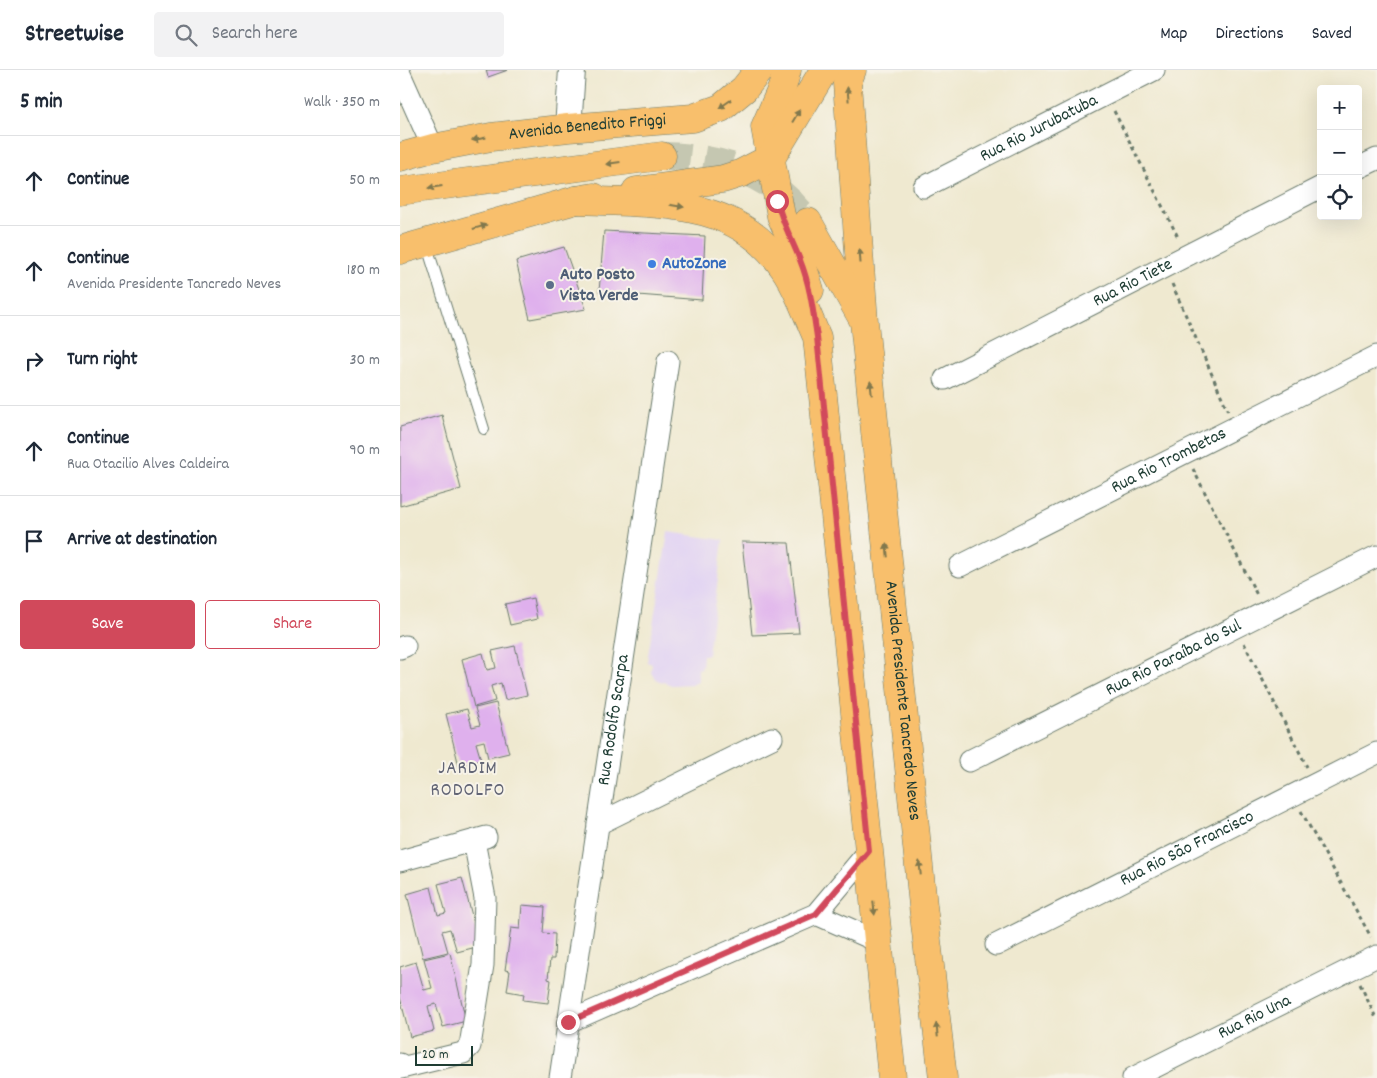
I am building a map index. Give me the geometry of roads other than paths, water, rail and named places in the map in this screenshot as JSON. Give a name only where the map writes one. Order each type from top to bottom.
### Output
[{"type":"main road","name":"Avenida Benedito Friggi","points":[[400,157],[433,148],[491,137],[568,128],[694,118],[721,108],[744,89],[759,70]]},
{"type":"main road","points":[[787,70],[782,88],[765,127],[777,201],[781,216],[801,261],[810,290],[817,337],[892,1078]]},
{"type":"main road","points":[[400,250],[576,200],[723,178],[742,173],[771,158],[824,70]]},
{"type":"main road","name":"Avenida Presidente Tancredo Neves","points":[[852,70],[847,83],[864,322],[923,906],[943,1078]]},
{"type":"main road","name":"Avenida Benedito Friggi","points":[[400,191],[662,156]]},
{"type":"main road","points":[[576,200],[666,204],[701,210],[740,226],[765,244],[785,269],[817,337]]},
{"type":"main road","name":"Avenida Presidente Tancredo Neves","points":[[808,222],[864,322]]},
{"type":"street","points":[[568,128],[572,70]]},
{"type":"street","name":"Rua Rio Jurubatuba","points":[[924,187],[1154,70]]},
{"type":"street","points":[[400,74],[433,148]]},
{"type":"street","points":[[1362,166],[1377,159]]},
{"type":"street","name":"Rua Rio Tiete","points":[[945,379],[1317,189]]},
{"type":"street","name":"Rua Rio Trombetas","points":[[960,566],[1377,356]]},
{"type":"street","name":"Rua Rodolfo Scarpa","points":[[560,1078],[668,361]]},
{"type":"street","name":"Rua Rio Paraíba do Sul","points":[[970,761],[1377,556]]},
{"type":"street","points":[[598,824],[772,738]]},
{"type":"street","name":"Rua Rio São Francisco","points":[[996,945],[1377,753]]},
{"type":"street","points":[[400,861],[480,839],[485,898],[483,965],[470,1046],[463,1053],[401,1068],[400,1064]]},
{"type":"street","points":[[568,1022],[816,914],[869,851]]},
{"type":"street","points":[[816,914],[877,941]]},
{"type":"street","name":"Rua Rio Una","points":[[1133,1078],[1353,968],[1375,948]]},
{"type":"lane","points":[[426,242],[484,429]]},
{"type":"tunnel","points":[[662,156],[718,162],[745,171],[780,192],[808,222]]},
{"type":"place","name":"AutoZone","points":[[652,264]]},
{"type":"place","name":"Auto Posto Vista Verde","points":[[550,285]]},
{"type":"district","name":"JARDIM RODOLFO","points":[[468,780]]}]
